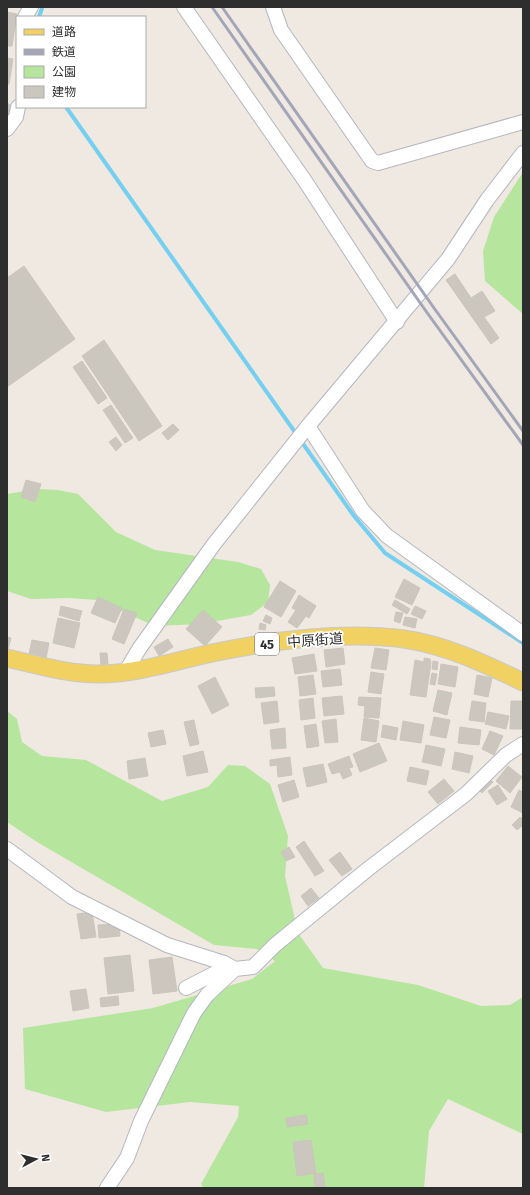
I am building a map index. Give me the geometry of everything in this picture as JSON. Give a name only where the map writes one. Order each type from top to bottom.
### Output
[{"type":"main road","name":"中原街道","points":[[7,658],[62,670],[99,674],[126,671],[228,649],[308,638],[380,637],[405,639],[463,655],[523,682]]},
{"type":"street","points":[[26,16],[31,7]]},
{"type":"street","points":[[184,7],[305,181],[397,322]]},
{"type":"street","points":[[273,7],[280,30],[372,161],[378,163],[523,122]]},
{"type":"street","points":[[7,129],[16,117],[18,108]]},
{"type":"street","points":[[126,671],[139,649],[214,544],[303,432],[397,322],[448,259],[487,200],[523,153]]},
{"type":"street","points":[[303,432],[363,511],[387,536],[523,634]]},
{"type":"street","points":[[186,988],[221,970],[253,966],[331,900],[466,794],[506,755],[523,744]]},
{"type":"street","points":[[7,849],[72,897],[167,945],[224,963],[235,969]]},
{"type":"street","points":[[107,1188],[127,1158],[141,1121],[194,1013],[207,995],[235,969]]},
{"type":"green space","points":[[523,172],[523,314],[485,281],[483,251],[494,217]]},
{"type":"green space","points":[[38,489],[58,490],[78,494],[116,532],[155,550],[238,562],[261,569],[270,585],[268,602],[251,615],[200,624],[155,626],[96,600],[70,598],[31,599],[7,591],[7,494]]},
{"type":"green space","points":[[7,711],[17,719],[22,742],[42,756],[86,760],[162,801],[208,787],[228,765],[245,766],[270,784],[288,836],[285,876],[298,933],[323,968],[418,985],[481,1006],[510,1005],[523,997],[523,1134],[448,1099],[429,1131],[424,1188],[203,1188],[201,1184],[238,1117],[239,1106],[190,1102],[106,1112],[25,1089],[23,1028],[153,1008],[252,979],[275,961],[257,949],[214,945],[37,842],[7,822]]},
{"type":"building","points":[[7,12],[17,14],[12,46],[7,46]]},
{"type":"building","points":[[7,58],[13,59],[9,84],[7,84]]},
{"type":"building","points":[[7,103],[15,108],[7,124]]},
{"type":"building","points":[[24,266],[75,339],[7,387],[7,278]]},
{"type":"building","points":[[455,274],[471,298],[482,291],[495,311],[484,317],[499,338],[491,344],[446,280]]},
{"type":"building","points":[[104,340],[162,426],[139,441],[82,356]]},
{"type":"building","points":[[82,361],[107,398],[98,404],[73,367]]},
{"type":"building","points":[[111,405],[133,438],[125,443],[103,410]]},
{"type":"building","points":[[173,424],[179,430],[168,440],[162,433]]},
{"type":"building","points":[[116,437],[122,445],[116,451],[109,442]]},
{"type":"building","points":[[26,480],[41,484],[35,502],[21,497]]},
{"type":"building","points":[[404,579],[420,588],[412,605],[395,597]]},
{"type":"building","points":[[280,581],[296,591],[281,617],[264,607]]},
{"type":"building","points":[[299,595],[316,606],[309,618],[306,616],[297,628],[288,622],[296,610],[292,608]]},
{"type":"building","points":[[98,597],[122,608],[115,623],[91,613]]},
{"type":"building","points":[[395,600],[410,609],[407,614],[392,605]]},
{"type":"building","points":[[61,606],[82,611],[79,621],[59,615]]},
{"type":"building","points":[[415,606],[426,611],[422,619],[411,614]]},
{"type":"building","points":[[124,609],[137,613],[124,644],[112,639]]},
{"type":"building","points":[[203,610],[222,627],[205,646],[186,629]]},
{"type":"building","points":[[396,612],[403,613],[400,623],[394,621]]},
{"type":"building","points":[[266,615],[272,618],[270,624],[263,621]]},
{"type":"building","points":[[405,617],[417,619],[415,628],[403,625]]},
{"type":"building","points":[[58,618],[80,623],[74,648],[53,643]]},
{"type":"building","points":[[260,623],[266,625],[265,630],[259,629]]},
{"type":"building","points":[[7,637],[11,638],[8,650],[7,650]]},
{"type":"building","points":[[168,639],[173,647],[159,656],[154,647]]},
{"type":"building","points":[[32,640],[49,643],[46,658],[29,654]]},
{"type":"building","points":[[343,648],[345,664],[326,667],[324,650]]},
{"type":"building","points":[[375,648],[389,650],[386,670],[371,668]]},
{"type":"building","points":[[100,653],[107,653],[108,664],[101,665]]},
{"type":"building","points":[[314,654],[317,671],[295,674],[292,658]]},
{"type":"building","points":[[424,658],[430,659],[431,663],[426,697],[410,695],[415,660],[424,662]]},
{"type":"building","points":[[433,661],[438,662],[437,670],[432,669]]},
{"type":"building","points":[[441,664],[458,667],[455,687],[438,684]]},
{"type":"building","points":[[340,669],[342,685],[323,687],[321,671]]},
{"type":"building","points":[[371,672],[384,674],[381,694],[368,692]]},
{"type":"building","points":[[432,673],[437,674],[435,685],[430,684]]},
{"type":"building","points":[[313,675],[316,694],[300,696],[298,677]]},
{"type":"building","points":[[477,675],[492,678],[488,697],[474,694]]},
{"type":"building","points":[[215,677],[229,705],[212,714],[198,686]]},
{"type":"building","points":[[274,687],[275,696],[256,698],[255,688]]},
{"type":"building","points":[[438,690],[452,693],[447,715],[433,711]]},
{"type":"building","points":[[342,696],[344,714],[324,716],[322,698]]},
{"type":"building","points":[[359,697],[381,698],[379,718],[364,717],[365,706],[358,705]]},
{"type":"building","points":[[313,698],[315,718],[301,720],[299,700]]},
{"type":"building","points":[[277,701],[279,722],[264,724],[261,703]]},
{"type":"building","points":[[472,701],[486,703],[484,722],[469,720]]},
{"type":"building","points":[[511,701],[523,701],[523,729],[510,729]]},
{"type":"building","points":[[488,712],[509,716],[506,729],[485,724]]},
{"type":"building","points":[[434,717],[450,720],[446,738],[430,735]]},
{"type":"building","points":[[364,718],[379,721],[376,742],[361,740]]},
{"type":"building","points":[[336,719],[338,742],[325,743],[322,721]]},
{"type":"building","points":[[194,720],[199,744],[190,746],[184,722]]},
{"type":"building","points":[[403,721],[424,725],[421,743],[400,740]]},
{"type":"building","points":[[316,724],[319,746],[307,748],[304,726]]},
{"type":"building","points":[[383,725],[398,728],[396,740],[381,737]]},
{"type":"building","points":[[460,727],[481,730],[479,745],[458,743]]},
{"type":"building","points":[[285,728],[286,748],[272,749],[270,730]]},
{"type":"building","points":[[163,730],[166,744],[151,747],[148,733]]},
{"type":"building","points":[[490,731],[503,736],[494,755],[482,749]]},
{"type":"building","points":[[379,743],[387,761],[360,772],[353,754]]},
{"type":"building","points":[[426,745],[445,749],[441,766],[422,762]]},
{"type":"building","points":[[203,751],[208,772],[187,776],[183,756]]},
{"type":"building","points":[[455,752],[473,756],[469,773],[452,769]]},
{"type":"building","points":[[349,756],[353,767],[349,768],[352,775],[343,779],[340,772],[332,774],[328,764]]},
{"type":"building","points":[[290,757],[292,775],[278,777],[277,765],[270,766],[270,760]]},
{"type":"building","points":[[145,758],[148,776],[129,779],[127,761]]},
{"type":"building","points":[[323,764],[327,782],[307,787],[303,768]]},
{"type":"building","points":[[508,766],[522,777],[510,793],[496,781]]},
{"type":"building","points":[[410,767],[429,771],[426,785],[407,781]]},
{"type":"building","points":[[487,777],[493,782],[482,793],[477,788]]},
{"type":"building","points":[[444,779],[454,791],[438,804],[428,792]]},
{"type":"building","points":[[294,780],[299,797],[283,802],[278,785]]},
{"type":"building","points":[[498,785],[507,799],[497,805],[488,791]]},
{"type":"building","points":[[519,790],[523,792],[523,813],[511,807]]},
{"type":"building","points":[[520,817],[523,820],[523,825],[517,830],[512,825]]},
{"type":"building","points":[[304,841],[324,871],[315,876],[296,847]]},
{"type":"building","points":[[289,847],[295,857],[286,861],[281,852]]},
{"type":"building","points":[[340,852],[352,869],[342,876],[329,860]]},
{"type":"building","points":[[311,888],[319,898],[308,906],[301,896]]},
{"type":"building","points":[[92,912],[96,937],[81,939],[77,914]]},
{"type":"building","points":[[119,924],[120,936],[99,938],[98,925]]},
{"type":"building","points":[[130,955],[134,991],[108,994],[104,958]]},
{"type":"building","points":[[172,957],[177,991],[153,994],[149,960]]},
{"type":"building","points":[[86,989],[89,1008],[73,1011],[70,991]]},
{"type":"building","points":[[118,996],[119,1005],[101,1007],[100,998]]},
{"type":"building","points":[[306,1115],[308,1124],[287,1127],[286,1118]]},
{"type":"building","points":[[311,1140],[316,1173],[297,1176],[293,1142]]},
{"type":"building","points":[[323,1173],[325,1187],[315,1188],[314,1174]]},
{"type":"waterway","points":[[39,16],[42,8]]},
{"type":"waterway","points":[[67,108],[297,435]]},
{"type":"waterway","points":[[301,441],[354,516],[385,553],[523,643]]},
{"type":"railway","points":[[212,7],[428,314],[523,445]]},
{"type":"railway","points":[[222,7],[434,308],[523,431]]}]
